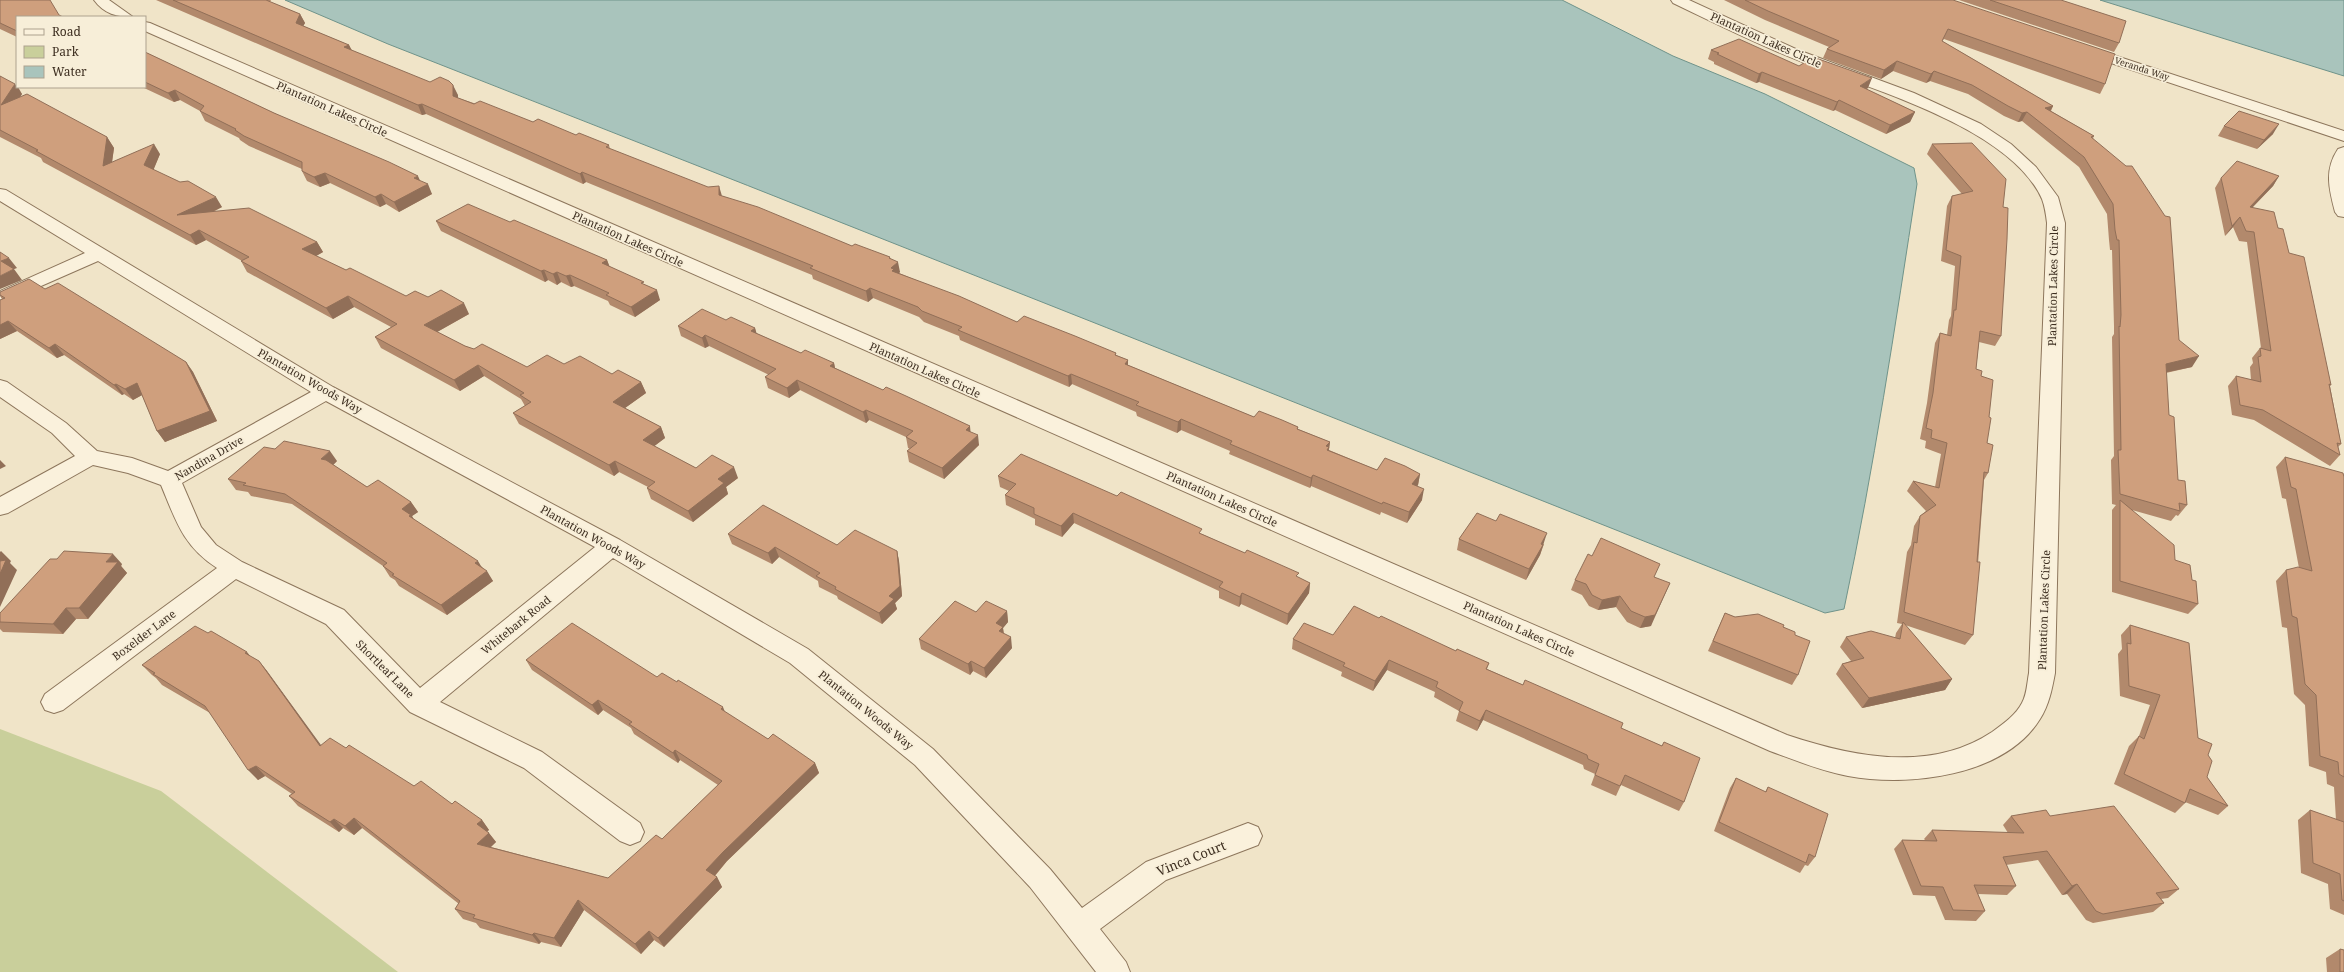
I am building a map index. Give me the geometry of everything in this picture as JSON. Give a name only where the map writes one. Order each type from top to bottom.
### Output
[{"type":"street","points":[[101,0],[108,7],[124,16]]},
{"type":"street","name":"Plantation Lakes Circle","points":[[146,26],[1779,743],[1826,759],[1862,766],[1913,768],[1963,759],[1996,745],[2018,727],[2035,704],[2042,673],[2056,223],[2050,198],[2039,181],[2014,154],[1993,138],[1962,120],[1933,107],[1785,50],[1678,0]]},
{"type":"street","name":"Veranda Way","points":[[2075,46],[2344,136]]},
{"type":"street","points":[[2344,152],[2339,160],[2336,182],[2344,212]]},
{"type":"street","name":"Plantation Woods Way","points":[[0,194],[326,392],[612,546],[799,656],[924,757],[1040,878],[1115,972]]},
{"type":"street","points":[[0,298],[99,254]]},
{"type":"street","points":[[0,387],[59,428],[90,457],[0,507]]},
{"type":"street","name":"Nandina Drive","points":[[90,457],[132,466],[170,480],[326,392]]},
{"type":"street","name":"Shortleaf Lane","points":[[170,480],[191,531],[208,551],[234,568],[335,617],[419,704],[533,760],[630,832]]},
{"type":"street","name":"Whitebark Road","points":[[419,704],[612,546]]},
{"type":"street","name":"Boxelder Lane","points":[[54,702],[234,568]]},
{"type":"street","name":"Vinca Court","points":[[1079,927],[1156,872],[1248,836]]},
{"type":"green space","points":[[0,729],[161,791],[398,972],[0,972]]},
{"type":"water","points":[[285,0],[1562,0],[1673,56],[1765,94],[1914,168],[1917,184],[1892,344],[1865,503],[1844,609],[1825,613],[388,44]]},
{"type":"water","points":[[2100,0],[2344,0],[2344,76]]},
{"type":"building","points":[[0,0],[50,0],[61,16],[16,16],[16,31],[0,23]]},
{"type":"building","points":[[173,0],[266,0],[300,14],[296,23],[349,45],[344,47],[430,82],[440,77],[449,81],[453,85],[453,96],[474,104],[480,101],[533,122],[538,119],[576,135],[579,133],[609,145],[606,147],[708,187],[719,186],[719,195],[758,207],[852,246],[855,244],[890,257],[889,258],[898,262],[891,268],[894,269],[892,271],[959,296],[1017,322],[1024,316],[1075,336],[1116,353],[1115,355],[1128,360],[1125,364],[1254,417],[1259,411],[1282,420],[1298,427],[1297,429],[1330,442],[1326,446],[1329,447],[1327,450],[1377,470],[1385,458],[1405,466],[1420,474],[1412,484],[1424,489],[1409,512],[1383,502],[1382,504],[1313,475],[1311,478],[1230,444],[1232,441],[1181,419],[1178,422],[1136,405],[1139,402],[1071,374],[1068,376],[958,330],[962,327],[922,311],[918,307],[870,288],[866,291],[810,268],[813,266],[582,172],[580,174],[422,104],[418,105]]},
{"type":"building","points":[[1745,0],[1953,0],[2115,54],[2105,84],[1948,29],[1942,41],[2053,106],[2045,108],[2094,136],[2091,137],[2126,166],[2132,166],[2165,216],[2170,217],[2179,340],[2199,356],[2166,364],[2169,415],[2174,417],[2178,480],[2185,481],[2187,505],[2179,503],[2180,511],[2120,494],[2118,450],[2121,450],[2119,326],[2120,327],[2121,315],[2119,240],[2117,240],[2115,230],[2113,204],[2084,157],[2027,112],[2022,113],[1972,85],[1934,71],[1931,74],[1897,61],[1884,70],[1827,49],[1839,41]]},
{"type":"building","points":[[1990,0],[2061,0],[2126,21],[2119,43]]},
{"type":"building","points":[[1739,39],[1799,66],[1813,57],[1872,78],[1860,86],[1915,112],[1890,125],[1839,100],[1837,102],[1762,72],[1759,74],[1711,50]]},
{"type":"building","points":[[146,52],[274,113],[389,162],[418,176],[414,178],[428,184],[394,202],[381,194],[375,197],[325,173],[314,177],[302,171],[302,162],[244,136],[235,130],[236,129],[200,111],[204,106],[175,90],[168,93],[146,82]]},
{"type":"building","points":[[0,76],[15,84],[1,105],[27,94],[107,137],[103,166],[154,144],[144,165],[180,182],[188,181],[216,197],[177,215],[249,208],[317,242],[302,249],[346,270],[350,268],[406,296],[415,291],[428,297],[441,290],[464,303],[424,325],[465,346],[474,349],[482,344],[527,367],[547,355],[564,364],[580,356],[612,374],[618,370],[641,382],[613,402],[661,427],[643,440],[696,468],[712,455],[734,467],[718,479],[724,483],[688,511],[647,488],[655,482],[615,461],[609,465],[513,413],[531,402],[520,395],[524,393],[478,365],[454,380],[375,337],[397,324],[348,296],[326,308],[241,261],[249,257],[199,230],[190,235],[0,130]]},
{"type":"building","points":[[2239,111],[2279,124],[2264,140],[2224,126]]},
{"type":"building","points":[[1972,143],[2006,179],[2003,207],[2008,208],[2001,336],[1980,331],[1976,369],[1982,371],[1981,376],[1993,380],[1989,417],[1991,418],[1987,443],[1993,445],[1988,473],[1984,472],[1977,562],[1980,562],[1973,635],[1904,612],[1914,542],[1917,543],[1920,516],[1936,505],[1913,481],[1939,488],[1947,443],[1931,438],[1932,430],[1926,428],[1933,393],[1940,333],[1951,336],[1954,310],[1956,310],[1961,256],[1946,250],[1952,196],[1973,191],[1932,144]]},
{"type":"building","points":[[2237,161],[2279,176],[2250,207],[2274,212],[2278,228],[2283,229],[2289,253],[2304,257],[2331,385],[2329,384],[2341,444],[2337,443],[2340,455],[2263,410],[2240,405],[2236,376],[2261,382],[2258,357],[2261,356],[2260,348],[2271,351],[2254,232],[2246,231],[2240,217],[2232,226],[2221,178]]},
{"type":"building","points":[[468,204],[510,222],[514,220],[607,260],[602,263],[644,282],[641,283],[657,290],[631,307],[606,295],[609,293],[570,275],[566,276],[557,272],[553,274],[544,270],[541,271],[436,221]]},
{"type":"building","points":[[0,252],[9,258],[1,261],[14,269],[0,276]]},
{"type":"building","points":[[29,279],[45,289],[58,283],[186,362],[210,411],[157,431],[137,383],[125,389],[116,384],[114,385],[55,344],[49,348],[8,321],[0,325],[0,300],[5,298],[0,295],[0,292]]},
{"type":"building","points":[[702,309],[726,320],[731,317],[755,328],[751,331],[801,353],[805,350],[834,363],[830,366],[883,390],[886,387],[906,396],[970,426],[966,430],[978,435],[942,468],[907,451],[917,443],[906,437],[913,431],[866,410],[863,412],[797,380],[787,388],[765,377],[776,369],[705,335],[702,338],[678,326]]},
{"type":"building","points":[[284,441],[330,451],[321,459],[326,460],[367,487],[378,480],[411,502],[402,509],[411,515],[409,516],[478,561],[475,563],[487,571],[441,605],[392,575],[394,574],[383,566],[387,563],[285,494],[243,485],[246,483],[228,479],[264,447],[275,449]]},
{"type":"building","points":[[1021,454],[1117,496],[1121,492],[1202,529],[1199,533],[1245,553],[1247,550],[1299,573],[1296,576],[1310,583],[1288,614],[1242,593],[1240,597],[1219,587],[1223,582],[1073,513],[1061,526],[1034,514],[1034,508],[1005,495],[1016,484],[998,476]]},
{"type":"building","points":[[2285,457],[2343,473],[2344,477],[2344,777],[2339,774],[2338,762],[2320,756],[2316,695],[2305,684],[2297,618],[2292,616],[2286,570],[2298,567],[2312,571],[2296,489],[2291,487]]},
{"type":"building","points":[[2120,500],[2174,545],[2175,560],[2190,565],[2192,580],[2196,581],[2198,604],[2120,581]]},
{"type":"building","points":[[763,505],[837,545],[855,530],[897,551],[900,586],[889,596],[894,599],[879,613],[835,589],[836,587],[816,576],[820,573],[775,547],[768,553],[728,534]]},
{"type":"building","points":[[1477,513],[1496,521],[1500,514],[1547,533],[1541,544],[1543,545],[1529,569],[1459,539]]},
{"type":"building","points":[[1601,538],[1660,564],[1654,577],[1670,583],[1655,615],[1645,617],[1631,611],[1620,596],[1602,600],[1592,595],[1586,584],[1575,580],[1588,554],[1592,556]]},
{"type":"building","points":[[64,551],[113,554],[106,562],[118,562],[79,608],[66,608],[53,624],[0,622],[0,613],[50,559],[57,559]]},
{"type":"building","points":[[6,560],[0,574],[0,561]]},
{"type":"building","points":[[955,601],[976,612],[986,601],[1007,611],[996,623],[1003,627],[999,631],[1011,637],[984,668],[971,661],[968,664],[919,639]]},
{"type":"building","points":[[1354,606],[1379,618],[1381,616],[1456,651],[1457,649],[1489,663],[1486,669],[1523,685],[1525,680],[1623,723],[1621,728],[1662,746],[1664,742],[1700,758],[1684,802],[1625,775],[1620,786],[1595,775],[1599,764],[1588,759],[1587,755],[1486,710],[1480,721],[1459,711],[1463,702],[1436,687],[1438,682],[1389,660],[1375,681],[1343,666],[1345,663],[1293,639],[1304,623],[1333,635]]},
{"type":"building","points":[[1725,613],[1735,617],[1758,614],[1784,625],[1783,627],[1795,632],[1795,635],[1810,641],[1798,675],[1713,641]]},
{"type":"building","points":[[1903,622],[1952,679],[1869,698],[1842,664],[1864,658],[1846,637],[1871,631],[1900,639]]},
{"type":"building","points":[[572,623],[657,677],[662,673],[677,682],[678,680],[723,707],[721,709],[768,739],[773,734],[815,763],[706,870],[717,877],[658,938],[649,931],[635,944],[578,900],[554,938],[534,933],[532,935],[473,918],[475,915],[455,909],[460,901],[354,818],[345,826],[334,819],[330,822],[289,796],[295,792],[256,766],[248,770],[205,706],[153,674],[155,673],[142,665],[195,626],[208,633],[211,631],[247,652],[245,653],[259,661],[320,746],[330,738],[346,748],[349,745],[414,786],[421,781],[452,804],[455,801],[482,820],[477,824],[489,833],[477,844],[608,878],[656,835],[662,839],[722,781],[675,750],[673,753],[629,724],[632,722],[598,700],[592,705],[526,660]]},
{"type":"building","points":[[2130,625],[2189,643],[2198,738],[2212,744],[2208,755],[2212,761],[2207,777],[2228,806],[2190,789],[2185,803],[2124,774],[2139,736],[2144,739],[2160,695],[2129,686],[2127,643],[2131,644]]},
{"type":"building","points":[[1736,778],[1766,792],[1768,787],[1828,814],[1815,857],[1809,854],[1806,863],[1719,822]]},
{"type":"building","points":[[2114,806],[2179,889],[2156,893],[2164,903],[2103,914],[2096,911],[2077,884],[2072,886],[2047,851],[2003,857],[2016,886],[1974,885],[1985,911],[1953,910],[1943,887],[1921,886],[1902,840],[1937,841],[1932,830],[2024,833],[2011,816],[2046,810],[2050,816]]},
{"type":"building","points":[[2310,810],[2344,822],[2344,901],[2342,900],[2340,874],[2313,863]]},
{"type":"building","points":[[2340,949],[2344,950],[2344,972],[2340,972]]}]
